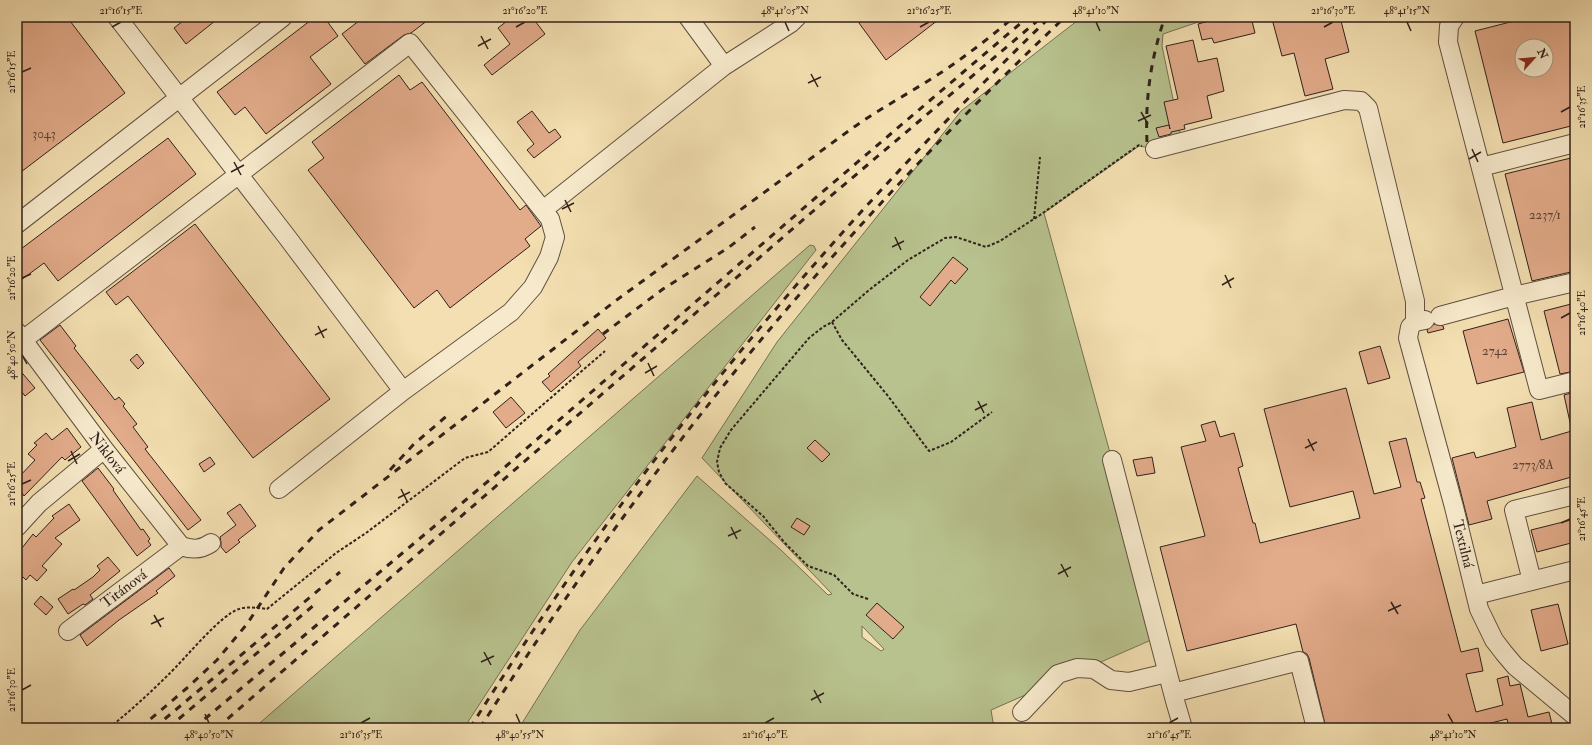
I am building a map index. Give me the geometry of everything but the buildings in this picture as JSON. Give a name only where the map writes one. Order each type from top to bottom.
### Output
[{"type":"street","points":[[117,17],[404,391]]},
{"type":"street","points":[[17,224],[283,17]]},
{"type":"street","points":[[688,17],[724,66]]},
{"type":"street","points":[[543,210],[724,66],[797,17]]},
{"type":"street","points":[[1455,17],[1449,26],[1448,42],[1540,390],[1575,381]]},
{"type":"street","points":[[20,336],[239,175],[410,43],[550,219],[555,237],[549,256],[533,287],[511,312],[404,391],[279,489]]},
{"type":"street","points":[[1155,148],[1344,100],[1361,101],[1368,108],[1414,301],[1427,319],[1514,296],[1575,282]]},
{"type":"street","points":[[1481,166],[1575,143]]},
{"type":"street","name":"Textilná","points":[[1427,319],[1410,327],[1408,338],[1454,507],[1479,609],[1494,640],[1504,653],[1516,666],[1575,716]]},
{"type":"street","name":"Niklová","points":[[20,336],[104,449],[181,546]]},
{"type":"street","points":[[17,526],[40,503],[104,449]]},
{"type":"street","points":[[1112,460],[1183,728]]},
{"type":"street","points":[[1532,581],[1514,510],[1575,495]]},
{"type":"street","points":[[181,546],[192,550],[204,548],[211,543]]},
{"type":"street","name":"Titánová","points":[[68,632],[181,546]]},
{"type":"street","points":[[1476,595],[1575,570]]},
{"type":"street","points":[[1173,693],[1299,661],[1316,728]]},
{"type":"street","points":[[1022,712],[1058,674],[1077,668],[1094,669],[1111,680],[1129,682],[1168,673]]},
{"type":"path","points":[[868,599],[853,594],[834,575],[808,566],[784,542],[763,516],[725,483],[719,472],[717,462],[720,448],[731,430],[809,338],[832,322],[869,290],[908,260],[945,238],[956,237],[986,247],[1000,241],[1139,146],[1155,148]]},
{"type":"path","points":[[1034,219],[1040,157]]},
{"type":"path","points":[[832,322],[842,340],[888,396],[929,451],[951,442],[992,412]]},
{"type":"path","points":[[109,728],[129,712],[168,675],[230,613],[240,608],[267,609],[336,553],[372,528],[465,458],[488,452],[605,351]]},
{"type":"green space","points":[[1082,17],[1213,17],[1163,34],[1162,46],[1182,142],[1155,149],[1139,146],[1044,213],[1112,460],[1158,637],[991,710],[994,728],[519,728],[580,630],[697,476],[782,551],[828,595],[832,594],[702,458],[777,342],[961,111]],"holes":[[[862,626],[884,649],[881,651],[862,637]]]},
{"type":"green space","points":[[810,245],[814,246],[816,250],[572,562],[464,728],[254,728]]},
{"type":"railway","points":[[140,728],[217,660],[247,624],[284,568],[319,530],[618,299],[854,127],[957,62],[1014,17]]},
{"type":"railway","points":[[194,728],[505,467],[813,200],[1028,17]]},
{"type":"railway","points":[[217,728],[819,206],[1042,17]]},
{"type":"railway","points":[[470,728],[518,653],[619,507],[673,436],[761,326],[807,272],[902,168],[950,117],[1050,17]]},
{"type":"railway","points":[[480,728],[515,673],[626,513],[704,410],[745,359],[853,233],[887,196],[957,123],[1065,17]]},
{"type":"railway","points":[[1147,142],[1147,110],[1150,78],[1156,47],[1165,17]]},
{"type":"railway","points":[[603,334],[663,289],[728,248],[755,227]]},
{"type":"railway","points":[[390,470],[413,445],[449,414]]},
{"type":"railway","points":[[154,728],[340,572]]},
{"type":"railway","points":[[168,728],[314,605]]}]
